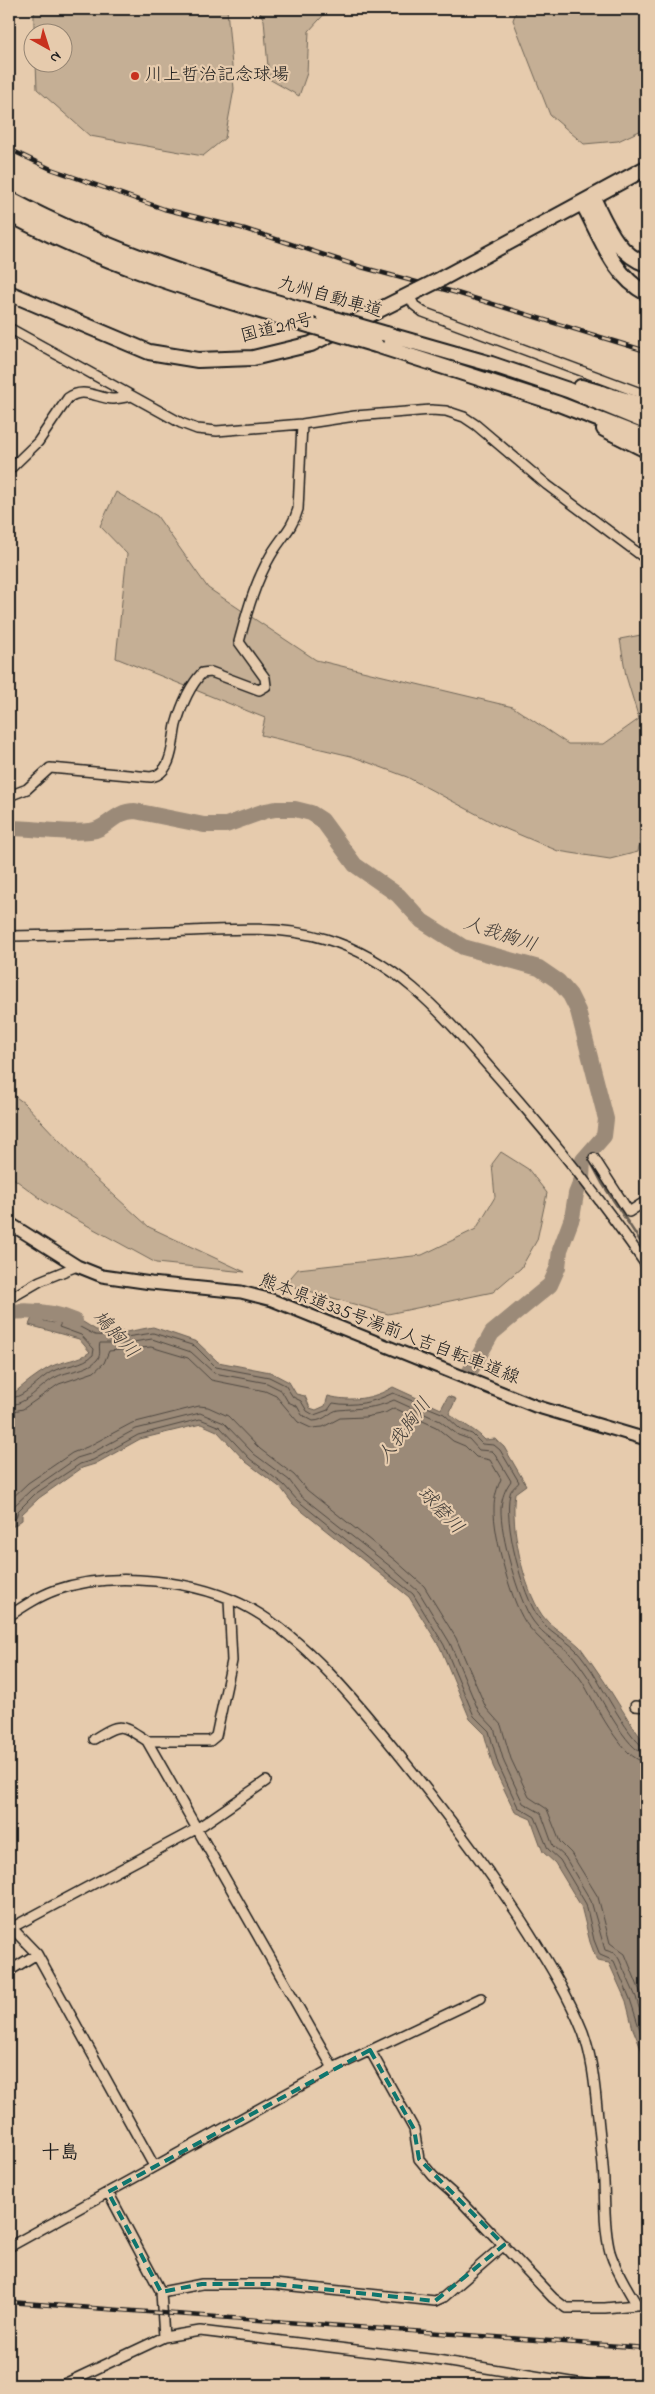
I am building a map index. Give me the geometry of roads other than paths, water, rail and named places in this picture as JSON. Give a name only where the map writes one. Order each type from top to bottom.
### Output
[{"type":"highway","name":"国道219号","points":[[9,293],[149,352],[198,360],[253,358],[311,344],[588,201],[646,168]]},
{"type":"highway","name":"九州自動車道","points":[[9,199],[63,226],[140,259],[215,285],[491,364],[568,390],[646,422]]},
{"type":"highway","points":[[588,201],[617,241],[632,257],[646,264]]},
{"type":"highway","points":[[588,201],[618,268],[630,283],[646,292]]},
{"type":"highway","name":"九州自動車道","points":[[9,214],[82,250],[135,271],[219,299],[376,345],[559,404],[646,438]]},
{"type":"highway","points":[[491,364],[570,383],[646,406]]},
{"type":"highway","points":[[559,404],[646,450]]},
{"type":"main road","name":"熊本県道335号湯前人吉自転車道線","points":[[9,1223],[78,1266],[102,1276],[241,1292],[272,1300],[526,1403],[646,1439]]},
{"type":"street","points":[[414,292],[414,305],[423,312],[646,395]]},
{"type":"street","points":[[9,328],[181,423],[197,429],[218,431],[431,410],[446,411],[464,417],[555,491],[646,559]]},
{"type":"street","points":[[9,470],[38,442],[68,398],[74,394],[86,392],[111,399],[132,396]]},
{"type":"street","points":[[9,796],[27,789],[50,768],[133,776],[158,776],[164,771],[170,758],[176,725],[187,696],[202,673],[211,672],[259,690],[266,686],[265,678],[239,642],[249,601],[271,555],[294,523],[302,424]]},
{"type":"street","points":[[9,936],[274,930],[326,939],[370,957],[405,980],[435,1006],[550,1136],[589,1184],[646,1265]]},
{"type":"street","points":[[594,1158],[629,1212],[646,1201]]},
{"type":"street","points":[[9,1299],[40,1281],[78,1266]]},
{"type":"street","points":[[9,1616],[29,1603],[57,1590],[92,1582],[145,1580],[173,1583],[204,1590],[252,1610],[283,1631],[328,1674],[378,1729],[457,1827],[501,1888],[567,1997],[586,2044],[592,2067],[603,2163],[607,2238],[610,2254],[620,2276],[642,2305]]},
{"type":"street","points":[[147,1740],[210,1741],[216,1736],[232,1661],[229,1599]]},
{"type":"street","points":[[635,1706],[646,1707]]},
{"type":"street","points":[[94,1739],[117,1726],[124,1726],[147,1740],[333,2068]]},
{"type":"street","points":[[154,2166],[37,1954],[10,1927],[198,1828],[266,1781]]},
{"type":"street","points":[[9,1970],[37,1954]]},
{"type":"street","points":[[9,2247],[333,2068],[481,1998]]},
{"type":"street","points":[[370,2050],[414,2129],[420,2159],[433,2176],[460,2200],[504,2245],[535,2281],[566,2308],[605,2308],[642,2305]]},
{"type":"street","points":[[108,2192],[161,2292],[164,2337]]},
{"type":"street","points":[[161,2292],[202,2284],[274,2284],[436,2301],[444,2298],[504,2245]]},
{"type":"street","points":[[62,2385],[164,2337],[200,2331],[437,2360],[590,2385]]},
{"type":"water","name":"球磨川","points":[[37,1306],[44,1321],[54,1323],[56,1314],[83,1322],[96,1330],[126,1332],[153,1327],[197,1342],[218,1362],[270,1372],[289,1382],[296,1394],[305,1396],[310,1408],[316,1410],[325,1406],[328,1396],[345,1399],[370,1397],[393,1387],[441,1409],[448,1396],[456,1399],[449,1414],[485,1440],[495,1439],[504,1447],[526,1485],[515,1493],[514,1522],[524,1573],[535,1603],[546,1620],[580,1647],[646,1745],[646,2071],[644,2056],[633,2029],[626,2001],[609,1963],[597,1961],[581,1906],[555,1863],[543,1852],[531,1819],[515,1812],[493,1766],[484,1733],[470,1719],[440,1647],[409,1597],[293,1504],[281,1488],[246,1462],[217,1431],[201,1424],[140,1439],[95,1464],[82,1468],[39,1498],[22,1514],[22,1520],[9,1529],[9,1393],[14,1393],[50,1367],[81,1357],[90,1352],[79,1339],[29,1325]]},
{"type":"waterway","name":"人我胸川","points":[[9,828],[70,832],[90,831],[96,830],[122,814],[135,811],[204,825],[226,825],[276,809],[295,809],[311,813],[322,820],[355,865],[398,895],[422,921],[463,947],[539,968],[558,981],[570,995],[578,1011],[606,1119],[604,1136],[583,1160],[582,1179],[576,1194],[572,1218],[560,1250],[558,1267],[550,1285],[492,1333],[469,1373]]},
{"type":"waterway","points":[[587,1155],[602,1183],[646,1250]]},
{"type":"waterway","name":"鳩胸川","points":[[9,1312],[42,1312],[75,1321]]},
{"type":"railway","points":[[9,149],[51,169],[164,209],[245,229],[361,267],[457,293],[646,351]]},
{"type":"railway","points":[[9,2302],[646,2348]]},
{"type":"place","name":"川上哲治記念球場","points":[[135,76]]},
{"type":"district","name":"十島","points":[[60,2153]]}]
